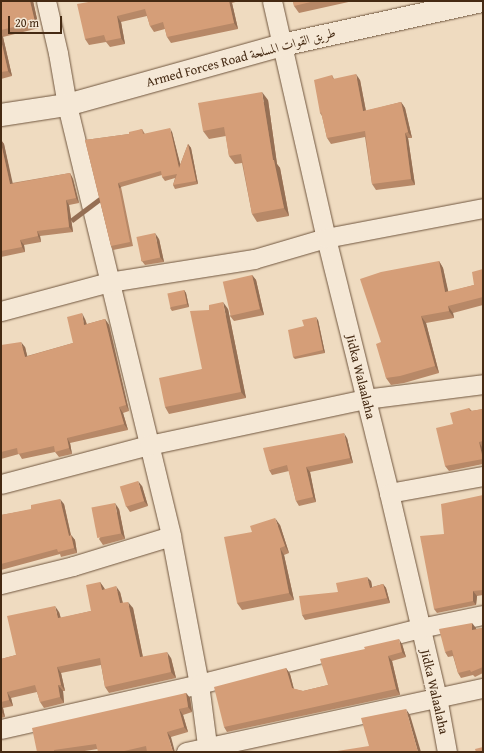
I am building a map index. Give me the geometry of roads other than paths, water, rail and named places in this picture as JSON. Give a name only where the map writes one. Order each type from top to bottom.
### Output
[{"type":"street","points":[[46,1],[58,53],[67,105],[171,536],[199,684],[207,750]]},
{"type":"street","name":"Jidka Walaalaha","points":[[272,1],[326,238],[437,697],[448,752]]},
{"type":"street","name":"Armed Forces Road طريق القوات المسلحة","points":[[1,115],[67,105],[282,45],[482,1]]},
{"type":"street","points":[[1,311],[109,282],[254,259],[326,238],[483,208]]},
{"type":"street","points":[[1,484],[149,445],[365,399],[483,384]]},
{"type":"street","points":[[389,494],[483,476]]},
{"type":"street","points":[[1,584],[73,566],[171,536]]},
{"type":"street","points":[[1,729],[199,684],[420,628],[483,615]]},
{"type":"street","points":[[186,752],[207,750],[437,697],[483,688]]}]
